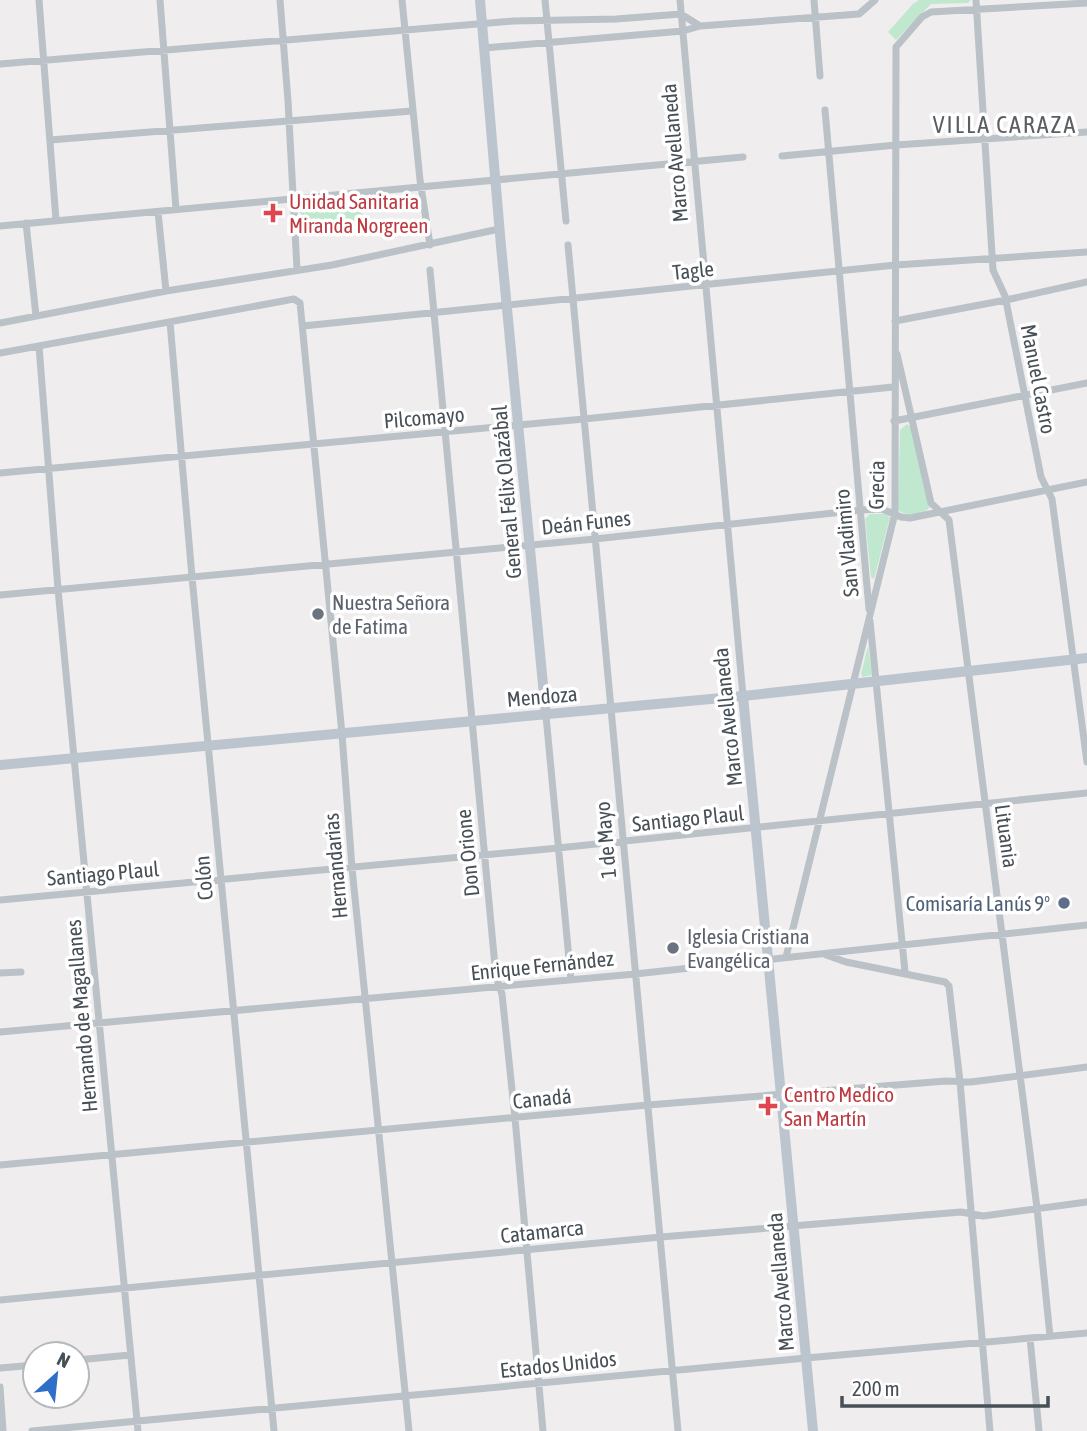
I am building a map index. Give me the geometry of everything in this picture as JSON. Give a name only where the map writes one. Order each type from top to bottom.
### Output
[{"type":"street","points":[[39,0],[56,220]]},
{"type":"street","points":[[160,0],[176,209]]},
{"type":"street","points":[[280,0],[297,270]]},
{"type":"street","points":[[402,0],[412,111],[430,245]]},
{"type":"street","name":"General Félix Olazábal","points":[[480,0],[499,229],[571,980]]},
{"type":"street","points":[[545,0],[566,221]]},
{"type":"street","name":"Marco Avellaneda","points":[[680,0],[813,1431]]},
{"type":"street","points":[[814,0],[820,76]]},
{"type":"street","points":[[484,48],[683,31],[700,26],[859,14],[875,0]]},
{"type":"street","name":"Manuel Castro","points":[[976,0],[992,258],[995,278],[1006,300],[1041,477],[1052,499],[1087,762]]},
{"type":"street","points":[[977,9],[1087,3]]},
{"type":"street","name":"Grecia","points":[[786,957],[895,513],[893,387],[896,351],[896,47],[928,13],[977,9]]},
{"type":"street","points":[[0,64],[547,20],[681,14],[700,26]]},
{"type":"street","name":"San Vladimiro","points":[[825,110],[905,972]]},
{"type":"street","points":[[50,140],[412,111]]},
{"type":"street","points":[[782,156],[895,145],[1087,132]]},
{"type":"street","points":[[0,226],[562,176],[743,157]]},
{"type":"street","points":[[158,212],[166,291]]},
{"type":"street","points":[[26,223],[36,316]]},
{"type":"street","points":[[0,323],[166,291],[332,265],[499,229]]},
{"type":"street","name":"1 de Mayo","points":[[568,245],[678,1431]]},
{"type":"street","name":"Tagle","points":[[303,326],[895,265],[1087,252]]},
{"type":"street","name":"Don Orione","points":[[430,270],[471,722],[496,977],[502,994],[515,1118],[543,1431]]},
{"type":"street","points":[[895,321],[1087,282]]},
{"type":"street","name":"Hernandarias","points":[[170,323],[298,299],[300,303],[342,734],[352,867],[409,1431]]},
{"type":"street","points":[[0,353],[170,323]]},
{"type":"street","name":"Colón","points":[[170,323],[232,1012],[274,1431]]},
{"type":"street","name":"Hernando de Magallanes","points":[[38,346],[58,589],[138,1431]]},
{"type":"street","name":"Lituania","points":[[896,351],[931,503],[949,520],[1037,1208],[1050,1336]]},
{"type":"street","points":[[894,421],[1087,383]]},
{"type":"street","name":"Pilcomayo","points":[[0,473],[584,419],[893,387]]},
{"type":"street","name":"Deán Funes","points":[[0,595],[595,539],[861,510],[882,509],[910,518],[1087,482]]},
{"type":"street","name":"Mendoza","points":[[0,765],[546,716],[1087,658]]},
{"type":"street","name":"Santiago Plaul","points":[[0,900],[558,848],[1087,793]]},
{"type":"street","name":"Enrique Fernández","points":[[0,1032],[635,974],[1087,925]]},
{"type":"street","points":[[822,953],[846,962],[945,982],[949,986],[984,1342],[990,1431]]},
{"type":"street","points":[[0,973],[21,972]]},
{"type":"street","name":"Canadá","points":[[0,1165],[648,1105],[960,1082],[1087,1067]]},
{"type":"street","name":"Catamarca","points":[[0,1300],[793,1225],[961,1212],[983,1216],[1087,1202]]},
{"type":"street","name":"Estados Unidos","points":[[32,1431],[1087,1334]]},
{"type":"street","points":[[1030,1338],[1039,1431]]},
{"type":"street","points":[[91,1359],[130,1355]]},
{"type":"street","points":[[0,1368],[21,1366]]},
{"type":"street","points":[[0,1387],[4,1431]]},
{"type":"green space","points":[[919,0],[971,0],[968,3],[931,4],[896,40],[888,32]]},
{"type":"green space","points":[[361,201],[363,231],[302,236],[300,205]]},
{"type":"green space","points":[[907,424],[912,428],[930,507],[915,514],[898,510],[900,430]]},
{"type":"green space","points":[[870,514],[885,514],[890,517],[874,579],[871,577],[865,519]]},
{"type":"green space","points":[[868,646],[872,675],[863,677],[861,674]]},
{"type":"place","name":"Unidad Sanitaria Miranda Norgreen","points":[[273,213]]},
{"type":"place","name":"Nuestra Señora de Fatima","points":[[318,614]]},
{"type":"place","name":"Comisaría Lanús 9°","points":[[1064,903]]},
{"type":"place","name":"Iglesia Cristiana Evangélica","points":[[673,948]]},
{"type":"place","name":"Centro Medico San Martín","points":[[768,1106]]},
{"type":"district","name":"VILLA CARAZA","points":[[1005,124]]}]
